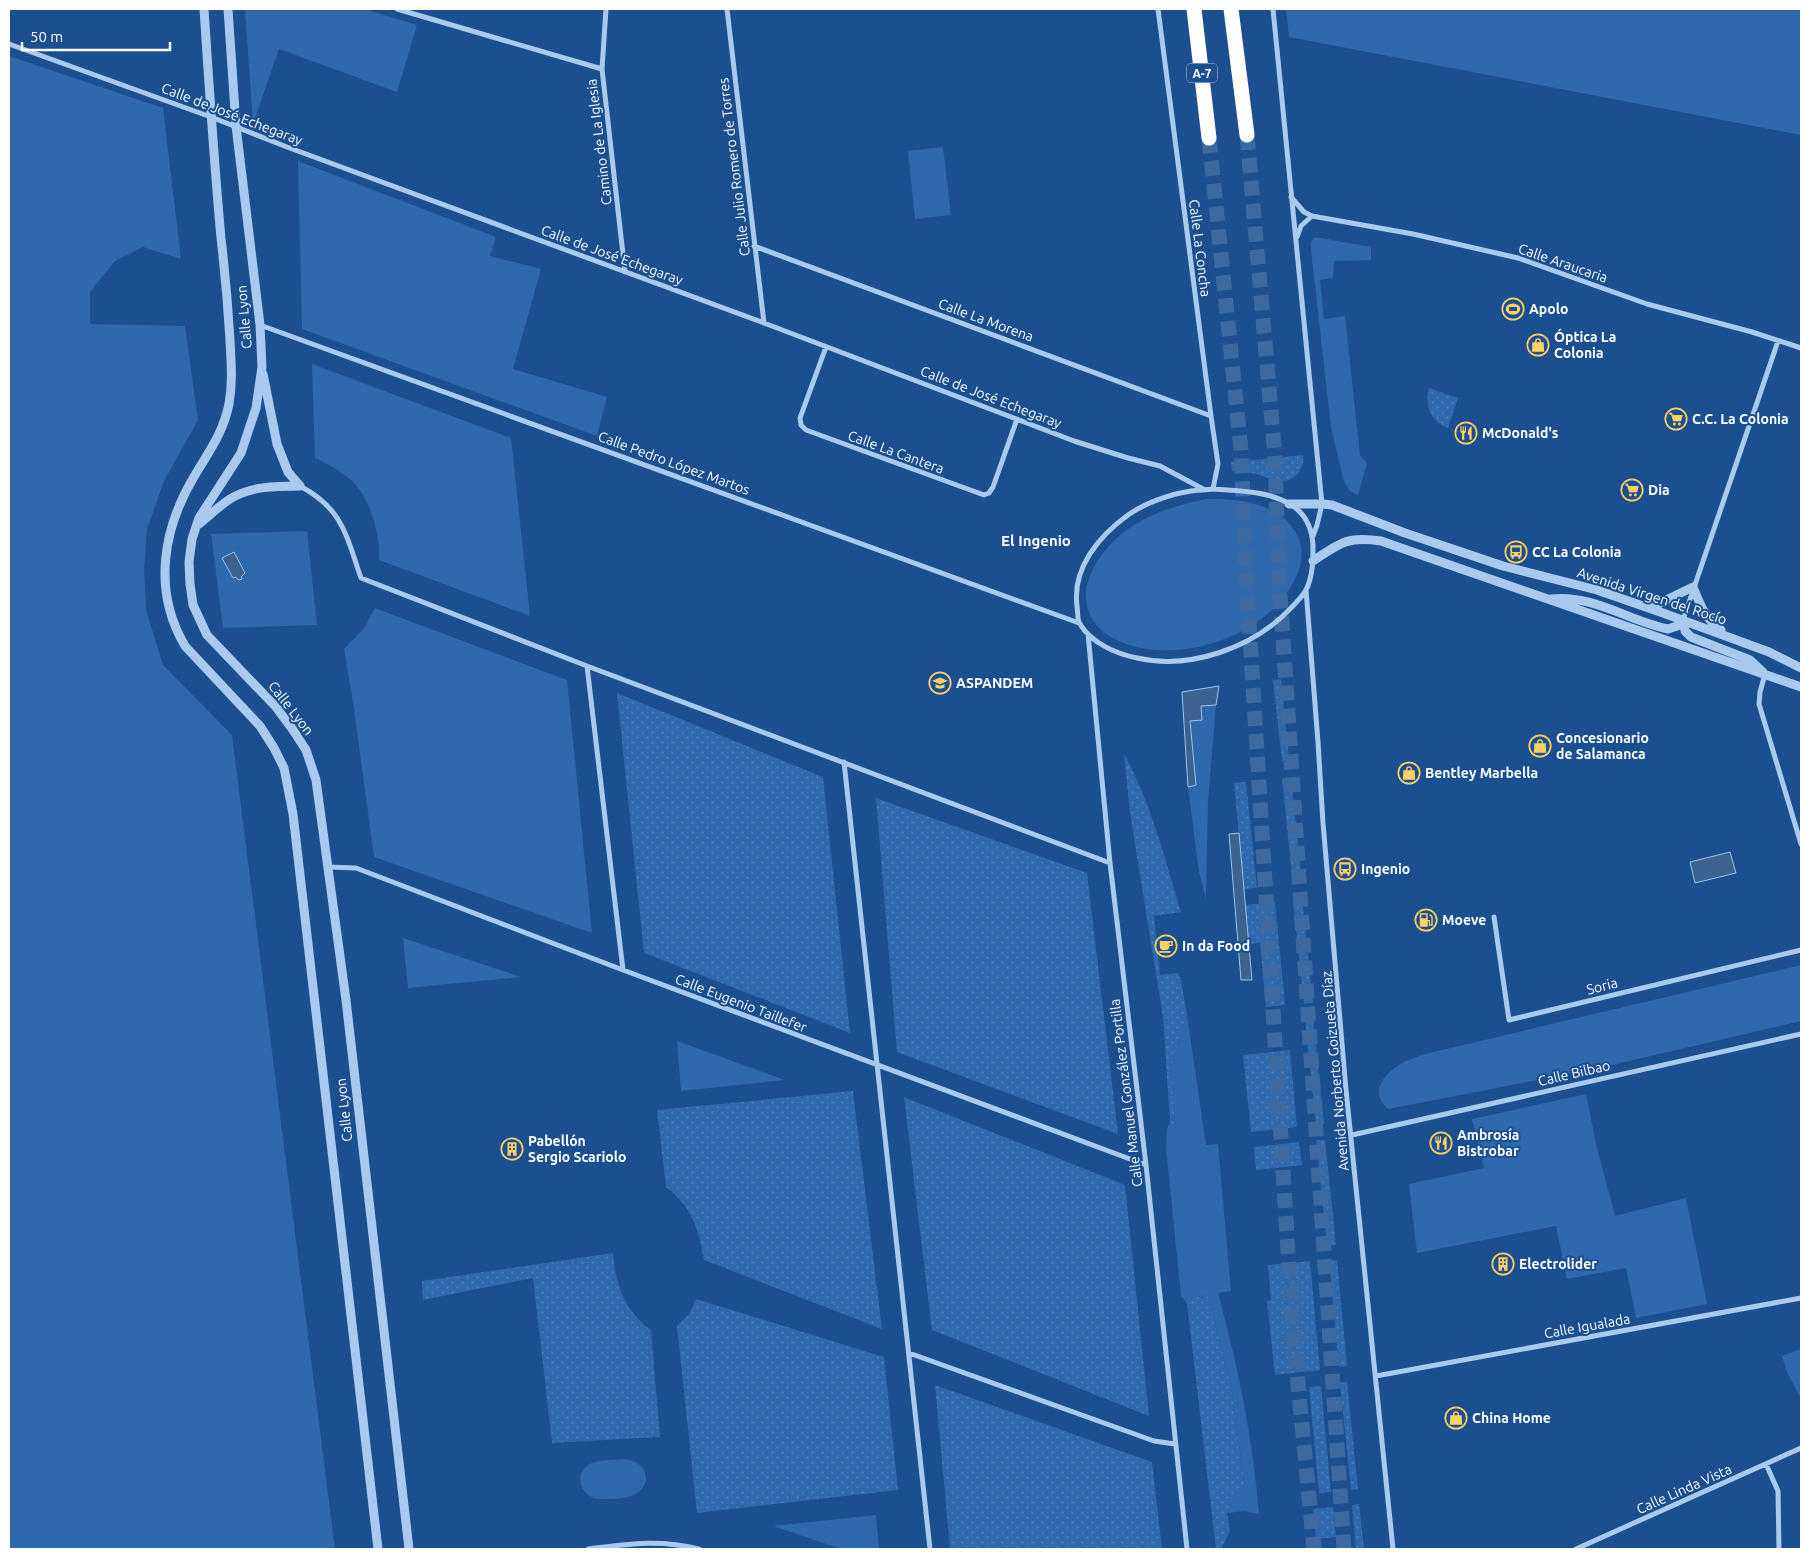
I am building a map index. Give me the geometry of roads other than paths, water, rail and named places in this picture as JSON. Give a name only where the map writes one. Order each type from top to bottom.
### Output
[{"type":"highway","name":"A-7","points":[[1194,9],[1209,138]]},
{"type":"highway","points":[[1231,9],[1248,135]]},
{"type":"street","name":"Calle Lyon","points":[[204,9],[211,117],[228,308],[232,385],[227,412],[217,441],[177,508],[165,558],[166,586],[170,613],[176,631],[185,646],[260,726],[284,768],[293,814],[378,1549]]},
{"type":"street","name":"Calle Lyon","points":[[228,9],[236,126],[260,325],[262,367],[256,408],[241,453],[199,518],[192,539],[189,562],[190,584],[193,606],[207,634],[276,707],[306,750],[316,780],[346,1000],[409,1549]]},
{"type":"street","points":[[397,9],[602,69]]},
{"type":"street","name":"Camino de La Iglesia","points":[[606,9],[602,69],[625,272]]},
{"type":"street","name":"Calle Julio Romero de Torres","points":[[727,9],[764,323]]},
{"type":"street","name":"Calle La Concha","points":[[1158,9],[1218,464],[1213,489]]},
{"type":"street","points":[[1273,9],[1322,504],[1312,536]]},
{"type":"street","name":"Calle de José Echegaray","points":[[9,44],[236,126],[287,147],[764,323],[1017,419],[1128,458],[1160,466],[1205,490]]},
{"type":"street","points":[[1291,197],[1304,212],[1312,216],[1301,226],[1296,241]]},
{"type":"street","name":"Calle Araucaria","points":[[1312,216],[1413,234],[1518,258],[1647,304],[1801,348]]},
{"type":"street","name":"Calle La Morena","points":[[754,246],[1211,416]]},
{"type":"street","name":"Calle Pedro López Martos","points":[[260,325],[1079,623]]},
{"type":"street","points":[[1765,674],[1750,660],[1692,637],[1685,631],[1683,620],[1778,341]]},
{"type":"street","name":"Calle La Cantera","points":[[826,347],[800,418],[801,425],[806,430],[984,495],[993,488],[1017,419]]},
{"type":"street","points":[[262,367],[277,444],[288,472],[300,486],[309,491],[330,509],[339,520],[361,578],[587,666],[1110,863]]},
{"type":"street","points":[[197,525],[231,498],[244,492],[265,487],[300,486]]},
{"type":"street","points":[[1213,489],[1268,495],[1289,504],[1304,516],[1312,536],[1313,561],[1306,590],[1284,616],[1261,633],[1230,649],[1209,655],[1176,662],[1145,660],[1126,656],[1103,645],[1088,634],[1079,623],[1076,601],[1077,584],[1086,560],[1108,532],[1129,515],[1150,504],[1190,491],[1205,490],[1213,489]]},
{"type":"street","name":"Avenida Virgen del Rocío","points":[[1289,504],[1332,505],[1405,533],[1502,566],[1597,590],[1644,606],[1731,637],[1801,668]]},
{"type":"street","points":[[1313,561],[1341,543],[1362,539],[1381,541],[1801,687]]},
{"type":"street","points":[[1644,606],[1660,603],[1693,587]]},
{"type":"street","points":[[1693,587],[1703,611],[1712,624],[1731,637]]},
{"type":"street","name":"Avenida Norberto Goizueta Díaz","points":[[1306,590],[1323,823],[1393,1549]]},
{"type":"street","points":[[1547,599],[1565,597],[1600,606],[1668,629],[1677,626],[1683,620]]},
{"type":"street","name":"Calle Manuel González Portilla","points":[[1088,634],[1110,863],[1146,1165],[1186,1549]]},
{"type":"street","points":[[587,666],[623,970]]},
{"type":"street","points":[[1765,674],[1759,704],[1801,844]]},
{"type":"street","points":[[844,762],[930,1549]]},
{"type":"street","name":"Calle Eugenio Taillefer","points":[[328,867],[356,868],[878,1066],[1146,1165]]},
{"type":"street","name":"Soria","points":[[1494,917],[1509,1020],[1801,950]]},
{"type":"street","name":"Calle Bilbao","points":[[1352,1135],[1801,1034]]},
{"type":"street","name":"Calle Igualada","points":[[1376,1376],[1801,1298]]},
{"type":"street","points":[[909,1353],[1154,1441],[1175,1444]]},
{"type":"street","name":"Calle Linda Vista","points":[[1576,1549],[1801,1448]]},
{"type":"street","points":[[1766,1464],[1778,1491],[1779,1549]]},
{"type":"street","points":[[588,1549],[643,1542],[699,1549]]},
{"type":"street","points":[[1393,1543],[1397,1549]]},
{"type":"tunnel","points":[[1247,135],[1275,457],[1279,580],[1344,1549]]},
{"type":"tunnel","points":[[1209,138],[1241,450],[1246,574],[1293,1332],[1314,1549]]},
{"type":"place","name":"Apolo","points":[[1513,309]]},
{"type":"place","name":"Óptica La Colonia","points":[[1538,345]]},
{"type":"place","name":"C.C. La Colonia","points":[[1676,419]]},
{"type":"place","name":"McDonald's","points":[[1466,433]]},
{"type":"place","name":"Dia","points":[[1632,490]]},
{"type":"place","name":"CC La Colonia","points":[[1516,552]]},
{"type":"place","name":"ASPANDEM","points":[[940,683]]},
{"type":"place","name":"Concesionario de Salamanca","points":[[1540,746]]},
{"type":"place","name":"Bentley Marbella","points":[[1409,773]]},
{"type":"place","name":"Ingenio","points":[[1345,869]]},
{"type":"place","name":"Moeve","points":[[1426,920]]},
{"type":"place","name":"In da Food","points":[[1166,946]]},
{"type":"place","name":"Ambrosía Bistrobar","points":[[1441,1143]]},
{"type":"place","name":"Pabellón Sergio Scariolo","points":[[512,1149]]},
{"type":"place","name":"Electrolider","points":[[1503,1264]]},
{"type":"place","name":"China Home","points":[[1456,1418]]},
{"type":"district","name":"El Ingenio","points":[[1036,540]]}]
